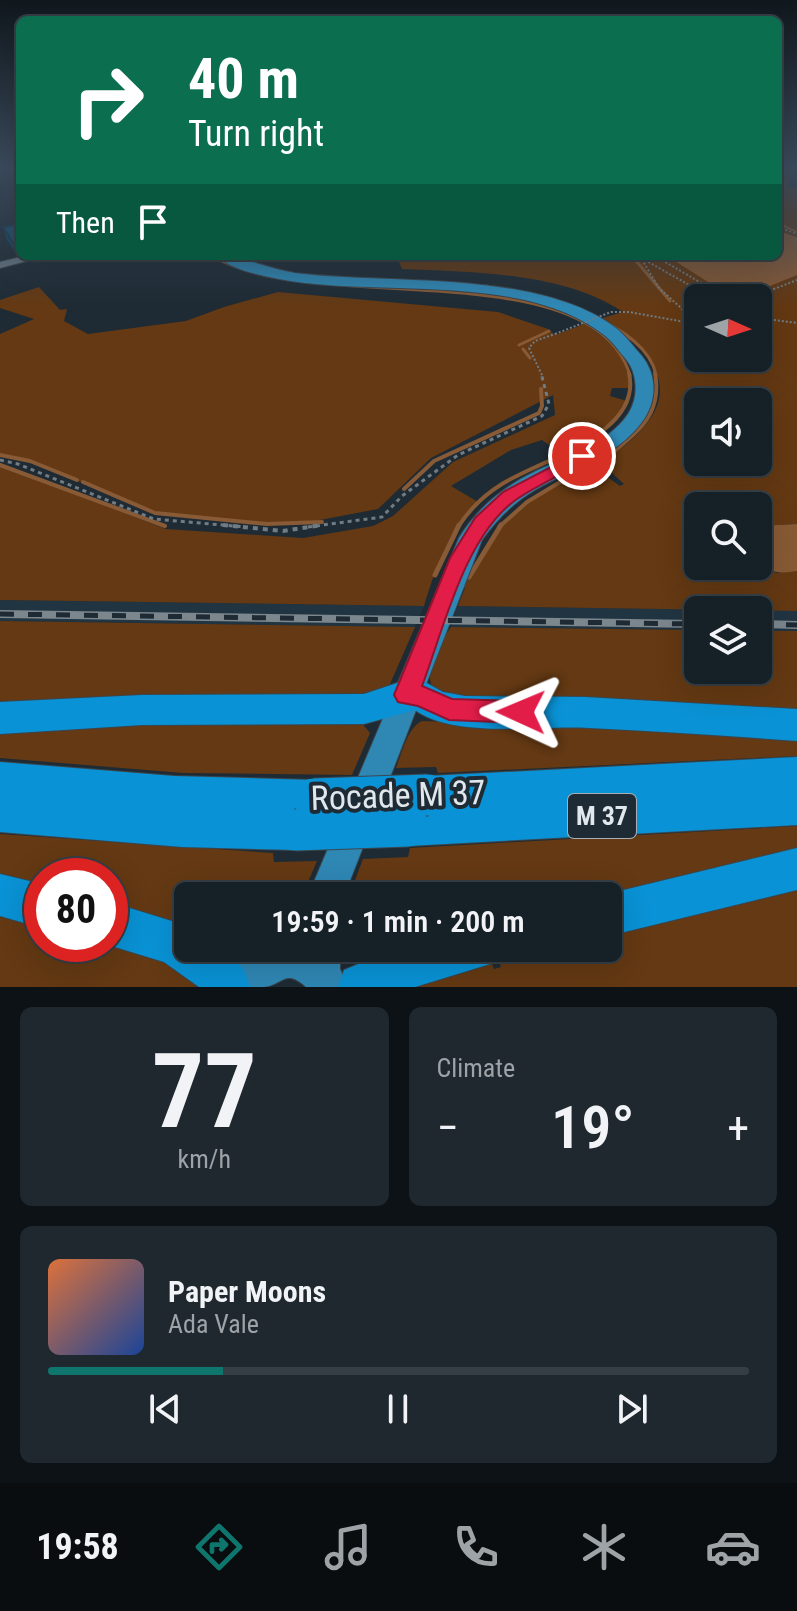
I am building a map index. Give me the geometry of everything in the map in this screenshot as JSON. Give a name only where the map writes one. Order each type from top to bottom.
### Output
[{"type":"highway","points":[[0,718],[142,710],[364,709],[406,695],[421,695],[435,705],[465,711],[585,712],[797,725]]},
{"type":"highway","name":"Rocade M 37","points":[[418,810],[797,775]]},
{"type":"highway","name":"Rocade M 37","points":[[0,780],[174,795],[304,814]]},
{"type":"highway","name":"Rocade M 37","points":[[0,813],[182,827],[304,814],[418,810],[797,806]]},
{"type":"highway","points":[[622,911],[797,869]]},
{"type":"highway","points":[[0,895],[24,901]]},
{"type":"highway","points":[[128,929],[171,941],[202,955],[227,987]]},
{"type":"highway","points":[[332,974],[418,962]]},
{"type":"main road","points":[[233,260],[253,269],[303,279],[485,290],[544,301],[603,327],[628,348],[640,366],[645,382],[644,399],[635,419],[625,429],[601,447],[509,496],[482,522],[460,558],[332,882]]},
{"type":"main road","points":[[243,987],[255,971],[268,962]]},
{"type":"main road","points":[[306,962],[332,974]]},
{"type":"street","points":[[0,265],[22,260]]},
{"type":"path","points":[[0,460],[18,464],[154,519],[175,523],[283,531],[382,517],[402,496],[458,455],[542,416],[549,404],[544,379],[529,348],[535,341],[611,312],[629,312],[685,322],[690,316],[659,288],[641,260]]},
{"type":"path","points":[[644,260],[687,284]]},
{"type":"path","points":[[662,260],[703,284]]},
{"type":"path","points":[[772,290],[797,280]]},
{"type":"path","points":[[772,320],[797,323]]},
{"type":"shaded area","points":[[782,214],[797,214],[797,524],[772,525],[772,492],[684,492],[684,580],[772,580],[772,571],[797,571],[797,611],[772,611],[772,596],[684,596],[684,609],[458,606],[465,580],[470,579],[488,546],[507,521],[531,500],[586,467],[598,470],[620,486],[624,484],[601,463],[601,458],[606,459],[631,440],[648,422],[657,404],[660,387],[655,369],[643,352],[599,319],[623,312],[599,299],[573,289],[516,277],[402,269],[399,262],[407,260],[782,260]]},
{"type":"shaded area","points":[[782,232],[797,237],[797,275],[772,285],[711,284],[673,260],[782,260]]},
{"type":"shaded area","points":[[39,287],[60,310],[67,309],[64,321],[88,334],[186,321],[278,292],[498,312],[548,329],[555,335],[584,324],[616,350],[626,367],[630,388],[612,388],[610,396],[627,401],[614,419],[580,443],[560,453],[542,440],[511,450],[451,486],[478,502],[451,538],[438,564],[424,606],[0,600],[0,465],[166,529],[303,538],[373,526],[393,516],[453,462],[555,415],[553,395],[431,458],[378,509],[304,523],[238,522],[155,513],[30,461],[0,455],[0,334],[34,319],[0,308],[0,300]]},
{"type":"shaded area","points":[[797,524],[797,571],[772,570],[772,525]]},
{"type":"shaded area","points":[[0,600],[424,606],[415,627],[0,621]]},
{"type":"shaded area","points":[[458,606],[684,609],[684,630],[451,627]]},
{"type":"shaded area","points":[[772,610],[797,611],[797,631],[772,631]]},
{"type":"shaded area","points":[[0,621],[415,627],[390,684],[379,694],[0,709]]},
{"type":"shaded area","points":[[451,627],[684,630],[684,684],[772,684],[772,631],[797,631],[797,713],[458,700],[433,688],[430,680],[431,664]]},
{"type":"shaded area","points":[[422,721],[797,732],[797,756],[438,773],[436,767],[396,768],[409,735]]},
{"type":"shaded area","points":[[361,722],[370,733],[352,775],[183,773],[0,758],[0,725]]},
{"type":"shaded area","points":[[797,826],[797,857],[622,893],[622,882],[354,882],[363,859],[408,857],[410,848]]},
{"type":"shaded area","points":[[0,834],[273,853],[274,862],[317,861],[308,882],[174,882],[174,933],[128,919],[128,858],[24,858],[24,890],[0,884]]},
{"type":"shaded area","points":[[797,883],[797,987],[401,987],[488,962],[491,962],[494,969],[501,967],[499,962],[622,962],[622,927]]},
{"type":"shaded area","points":[[0,913],[24,919],[24,962],[128,962],[128,948],[171,959],[207,987],[0,987]]},
{"type":"building","points":[[15,225],[16,243],[13,243],[3,227]]},
{"type":"waterway","points":[[782,225],[797,232]]},
{"type":"waterway","points":[[223,260],[257,274],[313,283],[506,298],[562,312],[605,336],[629,373]]},
{"type":"waterway","points":[[247,260],[254,263]]},
{"type":"waterway","points":[[635,260],[670,301]]},
{"type":"waterway","points":[[486,286],[557,303],[610,325],[631,339],[647,356],[656,375]]},
{"type":"waterway","points":[[519,345],[549,331]]},
{"type":"waterway","points":[[523,349],[530,358]]},
{"type":"waterway","points":[[458,527],[477,503],[495,488],[586,442],[606,428],[621,413],[629,394],[629,373]]},
{"type":"waterway","points":[[605,459],[636,432],[651,413],[655,401],[655,373]]},
{"type":"waterway","points":[[404,489],[434,461],[539,413],[542,406],[541,389]]},
{"type":"waterway","points":[[0,455],[30,461],[77,480]]},
{"type":"waterway","points":[[0,465],[165,526]]},
{"type":"waterway","points":[[501,525],[527,502],[580,470]]},
{"type":"waterway","points":[[83,482],[155,513],[267,524],[322,522]]},
{"type":"waterway","points":[[469,577],[501,525]]},
{"type":"waterway","points":[[435,575],[458,527]]},
{"type":"railway","points":[[0,614],[684,624]]},
{"type":"railway","points":[[772,624],[797,625]]},
{"type":"route","points":[[521,712],[449,710],[421,695],[406,695],[460,558],[482,522],[509,496],[582,456]]}]
